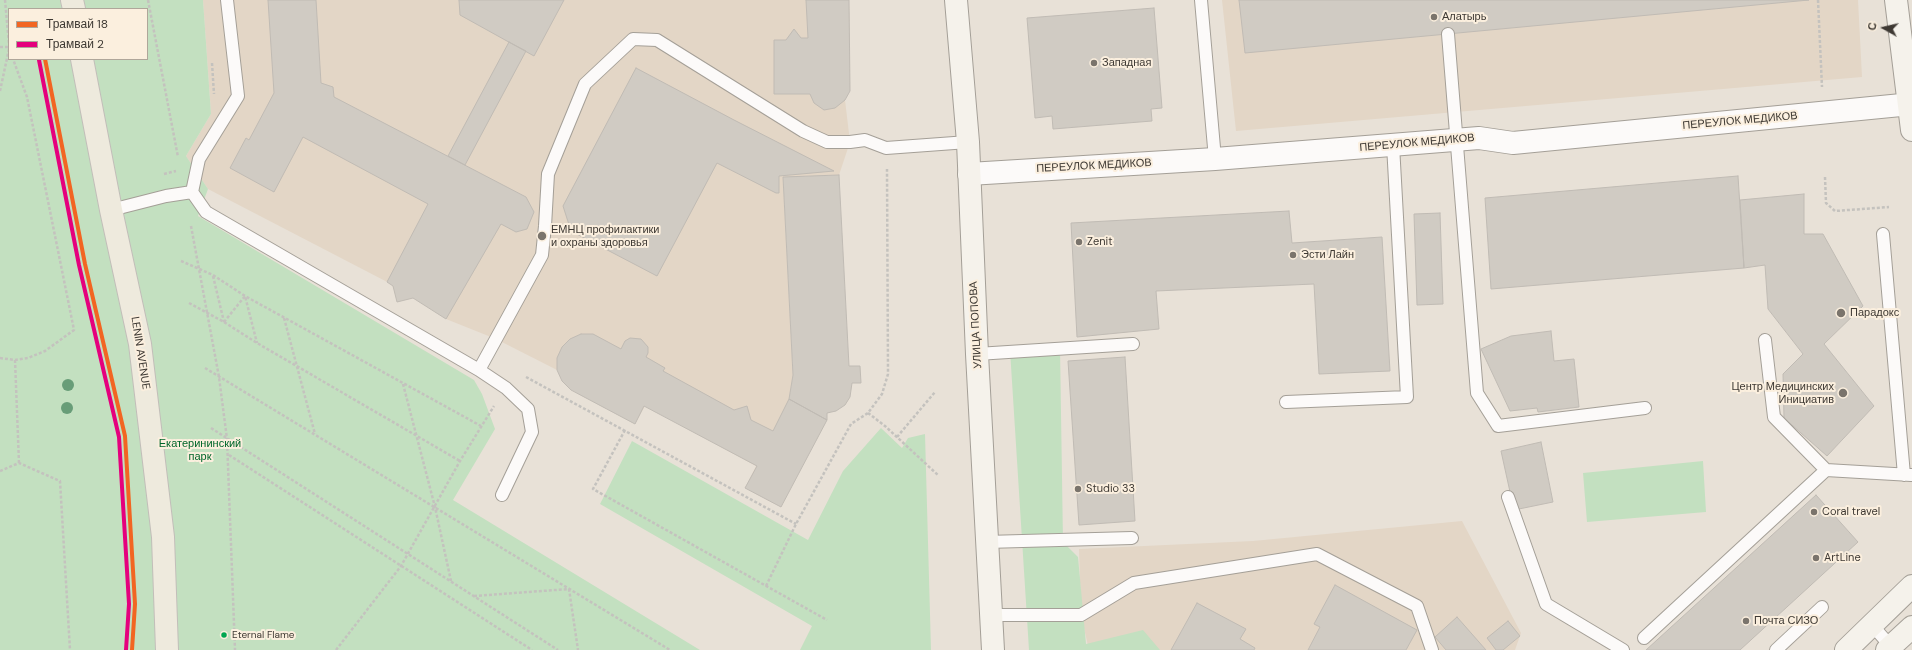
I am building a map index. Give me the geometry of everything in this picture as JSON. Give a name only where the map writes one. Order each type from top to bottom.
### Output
[{"type":"main road","name":"LENIN AVENUE","points":[[82,60],[111,210],[140,344],[163,537],[167,650]]},
{"type":"street","name":"УЛИЦА ПОПОВА","points":[[956,0],[968,142],[992,650]]},
{"type":"street","points":[[1896,0],[1912,130]]},
{"type":"street","name":"ПЕРЕУЛОК МЕДИКОВ","points":[[969,174],[1215,159],[1479,138],[1513,143],[1910,105]]},
{"type":"street","points":[[1846,650],[1912,586]]},
{"type":"street","points":[[1891,649],[1912,627]]},
{"type":"lane","points":[[188,192],[199,159],[238,96],[227,0]]},
{"type":"lane","points":[[1201,0],[1215,159]]},
{"type":"lane","points":[[1448,34],[1455,140],[1477,393],[1498,426],[1645,408]]},
{"type":"lane","points":[[480,370],[542,255],[546,226],[548,174],[584,84],[633,39],[657,40],[803,131],[827,142],[850,142],[865,140],[886,148],[968,142]]},
{"type":"lane","points":[[1286,402],[1407,397],[1392,145]]},
{"type":"lane","points":[[111,210],[188,192]]},
{"type":"lane","points":[[188,192],[206,212],[480,370],[506,388],[528,409],[532,432],[502,495]]},
{"type":"lane","points":[[1764,340],[1774,417],[1826,470],[1908,475],[1883,234]]},
{"type":"lane","points":[[977,354],[1133,344]]},
{"type":"lane","points":[[1644,638],[1826,470]]},
{"type":"lane","points":[[1508,497],[1546,604],[1623,650]]},
{"type":"lane","points":[[986,542],[1132,538]]},
{"type":"lane","points":[[990,615],[1081,615],[1134,583],[1317,554],[1417,606],[1432,650]]},
{"type":"lane","points":[[1776,650],[1822,607]]},
{"type":"lane","points":[[1872,625],[1891,649]]},
{"type":"path","points":[[5,0],[8,33]]},
{"type":"path","points":[[148,0],[180,170],[188,192],[219,377],[228,455],[235,650]]},
{"type":"path","points":[[1818,0],[1823,114]]},
{"type":"path","points":[[0,91],[8,53]]},
{"type":"path","points":[[0,358],[15,360],[28,358],[45,351],[74,330],[27,97],[14,60]]},
{"type":"path","points":[[212,62],[214,101]]},
{"type":"path","points":[[766,586],[796,524],[851,424],[868,413],[882,394],[888,374],[886,148]]},
{"type":"path","points":[[163,174],[180,170]]},
{"type":"path","points":[[1825,177],[1826,203],[1835,211],[1889,207]]},
{"type":"path","points":[[182,261],[213,275],[245,296],[284,318],[481,426]]},
{"type":"path","points":[[213,275],[224,322]]},
{"type":"path","points":[[224,322],[245,296]]},
{"type":"path","points":[[245,296],[257,343]]},
{"type":"path","points":[[189,303],[224,322],[257,343],[416,434],[460,461]]},
{"type":"path","points":[[284,318],[315,435]]},
{"type":"path","points":[[15,360],[20,463]]},
{"type":"path","points":[[205,368],[670,650]]},
{"type":"path","points":[[336,650],[401,566],[460,461],[515,371],[796,524]]},
{"type":"path","points":[[403,383],[435,507],[451,582]]},
{"type":"path","points":[[897,437],[935,392]]},
{"type":"path","points":[[868,413],[897,437],[939,476]]},
{"type":"path","points":[[211,428],[558,650]]},
{"type":"path","points":[[625,430],[593,490],[827,620]]},
{"type":"path","points":[[228,455],[532,650]]},
{"type":"path","points":[[0,471],[20,463],[60,481],[70,650]]},
{"type":"path","points":[[474,596],[569,589]]},
{"type":"path","points":[[569,589],[578,650]]},
{"type":"shaded area","name":"ЕМНЦ профилактики и охраны здоровья","points":[[203,0],[849,0],[850,91],[845,100],[850,142],[839,175],[783,178],[793,375],[789,399],[827,420],[781,507],[745,488],[756,466],[645,406],[635,424],[571,390],[562,381],[557,370],[496,339],[446,319],[393,285],[208,189],[186,156],[211,114]]},
{"type":"shaded area","name":"Алатырь","points":[[1222,0],[1858,0],[1862,77],[1236,131]]},
{"type":"shaded area","points":[[1462,521],[1521,633],[1515,650],[1089,650],[1081,615],[1079,549],[1253,541]]},
{"type":"green space","name":"Екатерининский парк","points":[[0,0],[203,0],[211,114],[186,156],[208,189],[198,216],[474,380],[482,394],[495,429],[453,500],[700,650],[0,650]]},
{"type":"green space","points":[[1060,348],[1063,542],[1078,557],[1086,644],[1143,630],[1160,650],[1029,650],[1010,350]]},
{"type":"green space","points":[[881,428],[902,448],[908,438],[925,434],[931,650],[800,650],[812,626],[600,504],[632,441],[808,540],[843,471]]},
{"type":"green space","points":[[1703,461],[1706,512],[1587,522],[1583,473]]},
{"type":"building","points":[[268,0],[316,0],[321,83],[333,87],[334,97],[526,197],[534,212],[527,229],[516,232],[501,224],[446,319],[413,298],[397,302],[393,286],[387,282],[428,204],[303,137],[274,192],[230,168],[246,138],[249,140],[274,93]]},
{"type":"building","points":[[459,0],[564,0],[534,56],[460,15]]},
{"type":"building","points":[[806,0],[849,0],[850,91],[845,100],[835,108],[824,110],[814,103],[810,94],[774,94],[774,40],[786,40],[794,29],[801,38],[808,38]]},
{"type":"building","name":"Алатырь","points":[[1239,0],[1809,0],[1245,53]]},
{"type":"building","name":"Западная","points":[[1154,8],[1162,108],[1151,109],[1152,121],[1053,129],[1052,116],[1035,118],[1027,18]]},
{"type":"building","points":[[509,42],[526,51],[465,165],[448,156]]},
{"type":"building","points":[[636,68],[834,171],[779,176],[779,193],[776,193],[717,163],[657,276],[571,231],[563,206]]},
{"type":"building","points":[[839,175],[849,366],[860,366],[861,383],[852,383],[850,397],[845,405],[836,411],[827,413],[827,420],[789,399],[793,375],[783,177]]},
{"type":"building","points":[[1738,176],[1744,268],[1491,289],[1485,198]]},
{"type":"building","points":[[1804,194],[1804,234],[1823,234],[1863,306],[1824,344],[1874,406],[1827,456],[1784,418],[1783,374],[1803,354],[1768,309],[1765,265],[1744,268],[1740,200]]},
{"type":"building","points":[[1289,211],[1292,243],[1382,237],[1390,371],[1319,374],[1314,284],[1156,291],[1159,329],[1077,337],[1071,223]]},
{"type":"building","points":[[1440,213],[1443,304],[1417,305],[1414,214]]},
{"type":"building","points":[[1551,331],[1554,361],[1574,359],[1579,407],[1538,412],[1537,408],[1510,411],[1481,349],[1511,336]]},
{"type":"building","points":[[581,334],[593,334],[621,349],[625,341],[630,338],[641,339],[648,347],[646,357],[665,368],[663,371],[734,410],[747,406],[751,420],[773,431],[789,399],[827,420],[781,507],[745,488],[757,466],[644,406],[635,424],[571,390],[562,381],[557,370],[557,358],[562,347],[570,339]]},
{"type":"building","points":[[1125,357],[1135,521],[1079,525],[1068,361]]},
{"type":"building","points":[[1541,442],[1553,502],[1514,510],[1501,451]]},
{"type":"building","points":[[1816,495],[1858,542],[1740,650],[1646,650]]},
{"type":"building","points":[[1335,585],[1417,630],[1406,650],[1308,650],[1320,627],[1314,624]]},
{"type":"building","points":[[1197,603],[1246,629],[1240,639],[1255,648],[1254,650],[1171,650]]},
{"type":"building","points":[[1457,617],[1486,650],[1446,650],[1435,637]]},
{"type":"building","points":[[1508,621],[1520,636],[1503,650],[1496,650],[1487,638]]},
{"type":"tram line","name":"2","points":[[39,60],[79,265],[119,437],[129,604],[126,650]]},
{"type":"tram line","name":"18","points":[[45,60],[85,264],[125,436],[135,604],[132,650]]},
{"type":"place","name":"Алатырь","points":[[1434,17]]},
{"type":"place","name":"Западная","points":[[1094,63]]},
{"type":"place","name":"ЕМНЦ профилактики и охраны здоровья","points":[[542,236]]},
{"type":"place","name":"Zenit","points":[[1079,242]]},
{"type":"place","name":"Эсти Лайн","points":[[1293,255]]},
{"type":"place","name":"Парадокс","points":[[1841,313]]},
{"type":"place","name":"Центр Медицинских Инициатив","points":[[1843,393]]},
{"type":"place","name":"Studio 33","points":[[1078,489]]},
{"type":"place","name":"Coral travel","points":[[1814,512]]},
{"type":"place","name":"ArtLine","points":[[1816,558]]},
{"type":"place","name":"Почта СИЗО","points":[[1746,621]]},
{"type":"place","name":"Eternal Flame","points":[[224,635]]}]
